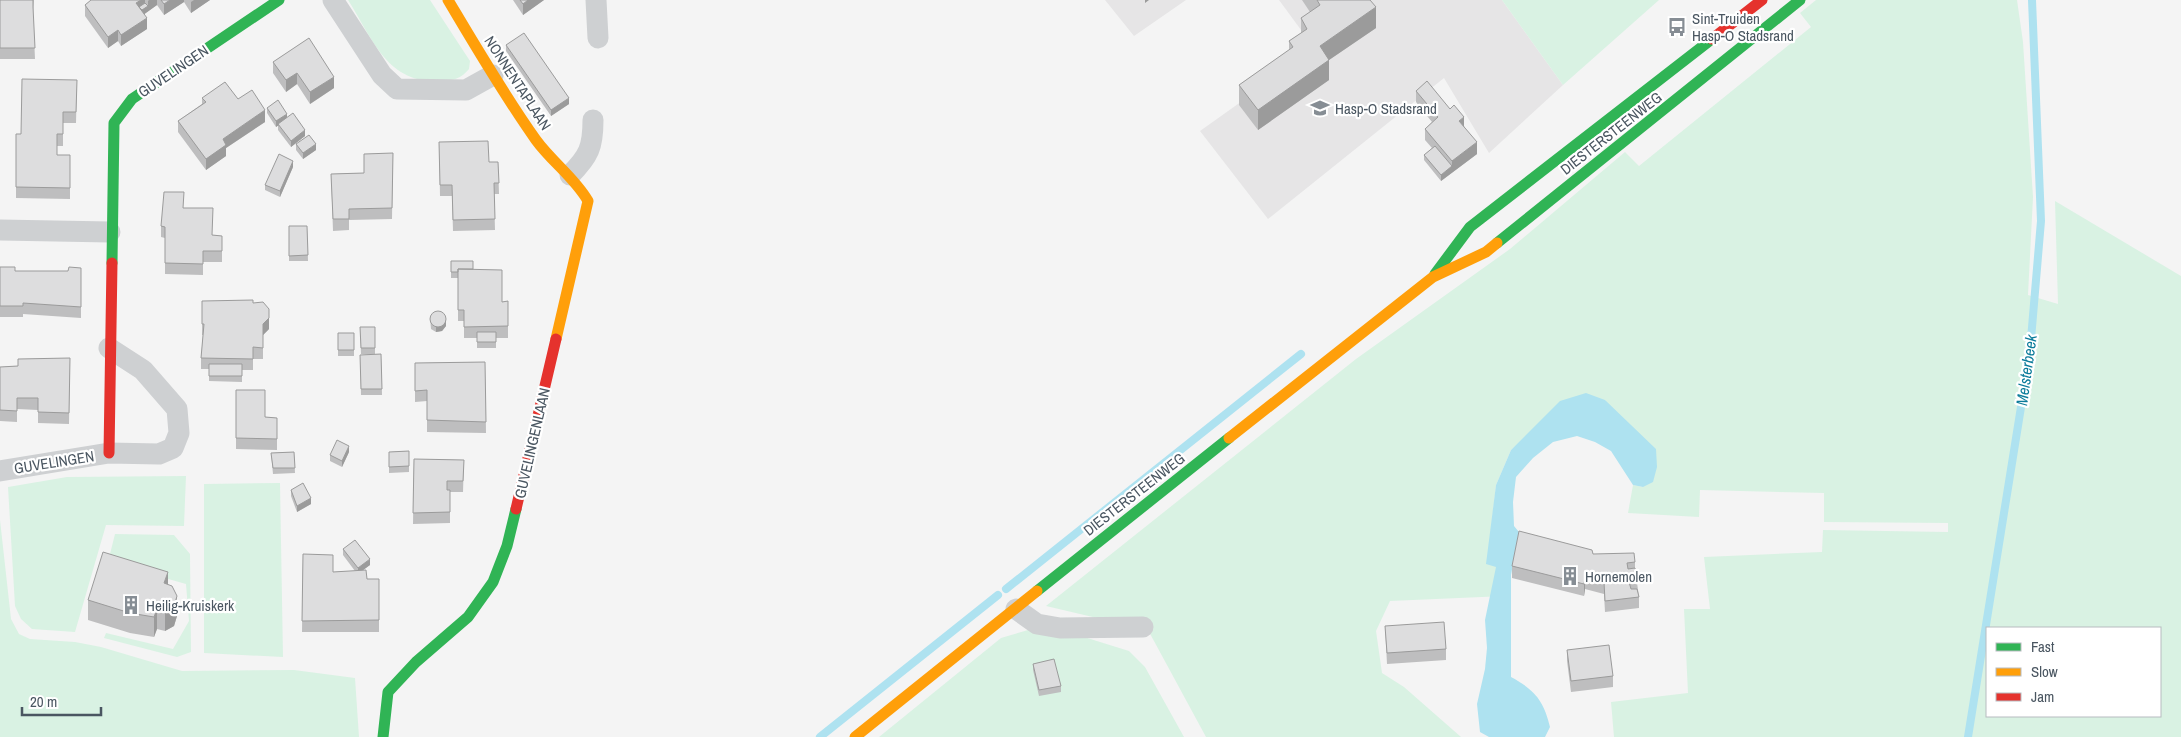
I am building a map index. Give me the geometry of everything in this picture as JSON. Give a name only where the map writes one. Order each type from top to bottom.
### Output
[{"type":"main road","name":"GUVELINGEN","points":[[109,453],[110,232],[114,123],[132,99],[279,0]]},
{"type":"main road","name":"NONNENTAPLAAN","points":[[448,0],[493,75],[549,158],[570,175]]},
{"type":"main road","name":"DIESTERSTEENWEG","points":[[1433,277],[1470,227],[1578,145],[1762,0]]},
{"type":"main road","name":"DIESTERSTEENWEG","points":[[856,737],[1099,541],[1433,277],[1486,252],[1800,0]]},
{"type":"main road","name":"GUVELINGENLAAN","points":[[383,737],[384,713],[388,692],[416,662],[468,617],[494,582],[507,546],[588,201],[581,187],[570,175]]},
{"type":"street","points":[[333,0],[382,75],[397,89],[466,90],[493,75]]},
{"type":"street","points":[[596,0],[598,38]]},
{"type":"street","points":[[570,175],[586,158],[593,140],[593,120]]},
{"type":"street","points":[[0,230],[110,232]]},
{"type":"street","name":"GUVELINGEN","points":[[0,470],[109,453],[159,454],[173,448],[179,433],[177,409],[143,370],[110,348]]},
{"type":"street","points":[[1016,609],[1038,624],[1060,628],[1143,627]]},
{"type":"shaded area","points":[[1105,0],[1186,0],[1134,36]]},
{"type":"shaded area","name":"Hasp-O Stadsrand","points":[[1279,0],[1502,0],[1563,85],[1489,153],[1444,78],[1268,219],[1200,131],[1315,49]]},
{"type":"green space","points":[[348,0],[430,0],[470,61],[469,69],[460,77],[446,81],[423,80],[408,76],[384,57],[374,44]]},
{"type":"green space","points":[[1502,0],[1659,0],[1563,85]]},
{"type":"green space","points":[[1816,0],[2017,0],[2023,42],[2033,197],[2028,295],[2058,304],[2055,201],[2181,276],[2181,737],[1614,737],[1611,702],[1688,693],[1684,609],[1710,609],[1704,557],[1822,552],[1823,530],[1948,532],[1948,523],[1824,522],[1824,493],[1700,490],[1699,517],[1628,513],[1633,485],[1643,487],[1605,400],[1528,435],[1511,450],[1496,485],[1491,530],[1505,596],[1390,601],[1376,631],[1382,673],[1404,687],[1461,737],[1206,737],[1148,630],[1046,606],[1356,359],[1510,249],[1625,152],[1639,166],[1811,27],[1800,13]]},
{"type":"green space","points":[[186,476],[184,526],[106,525],[75,632],[32,629],[21,619],[15,606],[8,487],[67,477]]},
{"type":"green space","points":[[280,483],[283,657],[204,653],[204,484]]},
{"type":"green space","points":[[0,520],[11,619],[19,634],[30,639],[75,642],[101,647],[182,671],[294,670],[355,678],[359,737],[0,737]]},
{"type":"green space","points":[[115,534],[174,535],[190,554],[191,652],[177,657],[104,638],[106,633],[173,649],[189,621],[186,584],[108,562]]},
{"type":"green space","points":[[1035,628],[1084,637],[1129,651],[1145,667],[1184,737],[879,737],[1001,638]]},
{"type":"water","points":[[1586,393],[1605,400],[1656,449],[1657,467],[1653,482],[1643,487],[1633,485],[1611,451],[1595,442],[1577,436],[1553,442],[1533,458],[1516,477],[1513,502],[1514,526],[1519,532],[1511,575],[1511,677],[1537,697],[1545,710],[1550,727],[1545,737],[1489,737],[1480,732],[1477,704],[1485,669],[1487,648],[1485,620],[1496,567],[1486,564],[1496,485],[1511,450],[1560,401]]},
{"type":"building","points":[[0,0],[33,0],[35,48],[0,48]]},
{"type":"building","points":[[91,0],[141,0],[136,3],[147,18],[121,35],[118,30],[108,37],[85,5]]},
{"type":"building","points":[[161,0],[170,0],[164,4]]},
{"type":"building","points":[[520,0],[528,0],[523,4]]},
{"type":"building","points":[[1317,0],[1370,0],[1376,7],[1320,46],[1329,60],[1258,110],[1239,85],[1293,47],[1289,41],[1307,29],[1301,18],[1320,5]]},
{"type":"building","points":[[145,3],[148,6],[142,10],[139,7]]},
{"type":"building","points":[[524,33],[569,98],[551,110],[506,45]]},
{"type":"building","points":[[309,38],[334,77],[310,92],[297,73],[286,80],[273,62]]},
{"type":"building","points":[[22,79],[77,80],[76,112],[63,112],[63,134],[57,134],[57,155],[70,155],[70,188],[16,187],[16,134],[21,134]]},
{"type":"building","points":[[1427,81],[1450,109],[1454,105],[1464,117],[1459,121],[1477,142],[1452,161],[1425,129],[1438,117],[1416,91]]},
{"type":"building","points":[[225,82],[238,99],[252,90],[265,110],[223,139],[226,145],[206,159],[178,121],[206,102],[202,98]]},
{"type":"building","points":[[278,100],[287,114],[276,121],[267,108]]},
{"type":"building","points":[[293,113],[305,130],[291,141],[278,124]]},
{"type":"building","points":[[309,135],[316,144],[303,153],[296,144]]},
{"type":"building","points":[[488,141],[489,162],[498,162],[499,183],[494,183],[495,219],[453,220],[452,185],[440,185],[439,142]]},
{"type":"building","points":[[1435,146],[1452,166],[1441,175],[1424,155]]},
{"type":"building","points":[[393,153],[392,208],[349,209],[349,219],[333,219],[331,174],[364,173],[364,154]]},
{"type":"building","points":[[279,154],[293,161],[280,191],[265,185]]},
{"type":"building","points":[[164,192],[184,192],[183,208],[213,208],[212,235],[222,236],[222,251],[203,251],[203,264],[165,263],[165,227],[161,226]]},
{"type":"building","points":[[289,226],[307,226],[308,255],[289,256]]},
{"type":"building","points":[[451,261],[473,261],[473,269],[458,269],[458,272],[451,272]]},
{"type":"building","points":[[0,267],[15,267],[15,271],[68,271],[69,267],[81,268],[81,307],[23,303],[23,306],[0,306]]},
{"type":"building","points":[[458,269],[502,270],[502,302],[508,301],[508,326],[464,327],[464,310],[458,310]]},
{"type":"building","points":[[253,300],[253,303],[263,302],[269,309],[269,318],[263,324],[263,348],[253,347],[253,359],[201,358],[204,324],[202,324],[202,301]]},
{"type":"building","points":[[438,311],[446,319],[438,327],[430,319]]},
{"type":"building","points":[[360,327],[375,327],[375,348],[361,348]]},
{"type":"building","points":[[477,332],[496,332],[496,342],[477,342]]},
{"type":"building","points":[[338,333],[354,333],[354,350],[338,350]]},
{"type":"building","points":[[381,354],[382,389],[361,389],[360,355]]},
{"type":"building","points":[[70,358],[69,413],[38,412],[38,398],[17,398],[17,411],[0,410],[0,367],[18,366],[18,359]]},
{"type":"building","points":[[485,362],[486,422],[427,420],[427,390],[415,391],[415,363]]},
{"type":"building","points":[[209,364],[242,364],[242,376],[209,376]]},
{"type":"building","points":[[236,390],[265,390],[265,417],[277,418],[277,439],[236,438]]},
{"type":"building","points":[[337,440],[349,446],[342,461],[330,455]]},
{"type":"building","points":[[409,451],[409,466],[389,467],[389,452]]},
{"type":"building","points":[[294,452],[295,468],[273,468],[271,453]]},
{"type":"building","points":[[414,459],[464,460],[463,481],[447,481],[447,490],[450,490],[450,512],[413,513]]},
{"type":"building","points":[[303,483],[311,498],[297,506],[291,490]]},
{"type":"building","name":"Hornemolen","points":[[1519,531],[1592,550],[1593,554],[1634,553],[1635,562],[1627,563],[1628,569],[1635,568],[1637,582],[1629,582],[1631,589],[1637,589],[1639,597],[1605,601],[1604,582],[1585,578],[1584,584],[1512,566]]},
{"type":"building","points":[[355,540],[370,559],[358,568],[343,549]]},
{"type":"building","points":[[103,552],[168,572],[164,583],[172,586],[177,596],[174,606],[165,611],[157,609],[154,617],[130,613],[88,600]]},
{"type":"building","points":[[303,554],[333,555],[333,572],[366,570],[367,579],[379,579],[379,620],[302,621]]},
{"type":"building","points":[[1444,622],[1446,649],[1387,653],[1385,626]]},
{"type":"building","points":[[1609,645],[1613,676],[1571,681],[1567,650]]},
{"type":"building","points":[[1054,659],[1061,686],[1039,690],[1033,664]]},
{"type":"waterway","name":"Melsterbeek","points":[[1968,737],[2030,351],[2041,221],[2032,0]]},
{"type":"waterway","points":[[1006,589],[1301,354]]},
{"type":"waterway","points":[[820,737],[998,595]]},
{"type":"traffic: fast","points":[[112,263],[114,123],[132,99],[279,0]]},
{"type":"traffic: fast","points":[[1497,243],[1800,0]]},
{"type":"traffic: fast","points":[[1435,274],[1470,227],[1712,39]]},
{"type":"traffic: fast","points":[[1037,591],[1229,438]]},
{"type":"traffic: fast","points":[[383,737],[388,692],[416,662],[468,617],[493,582],[507,546],[516,509]]},
{"type":"traffic: slow","points":[[448,0],[524,123],[549,156],[577,185],[588,201],[556,339]]},
{"type":"traffic: slow","points":[[1229,438],[1433,277],[1486,252],[1497,243]]},
{"type":"traffic: slow","points":[[855,737],[1037,591]]},
{"type":"traffic: jam","points":[[1712,39],[1762,0]]},
{"type":"traffic: jam","points":[[109,453],[112,263]]},
{"type":"traffic: jam","points":[[516,509],[556,339]]},
{"type":"place","name":"Sint-Truiden Hasp-O Stadsrand","points":[[1677,27]]},
{"type":"place","name":"Hasp-O Stadsrand","points":[[1320,108]]},
{"type":"place","name":"Hornemolen","points":[[1570,576]]},
{"type":"place","name":"Heilig-Kruiskerk","points":[[131,605]]}]
